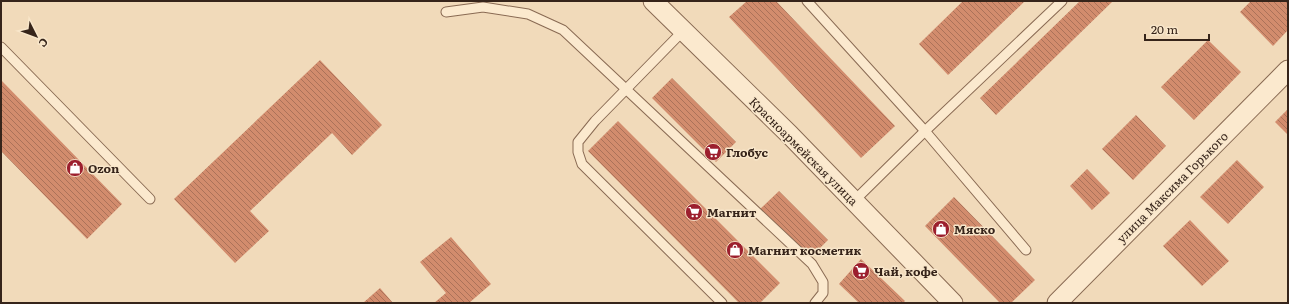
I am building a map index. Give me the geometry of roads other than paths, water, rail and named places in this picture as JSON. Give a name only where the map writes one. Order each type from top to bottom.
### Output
[{"type":"street","name":"Красноармейская улица","points":[[653,1],[790,135],[953,303]]},
{"type":"street","name":"улица Максима Горького","points":[[1057,303],[1288,70]]},
{"type":"lane","points":[[807,1],[925,131],[1026,250]]},
{"type":"lane","points":[[854,201],[925,131],[1062,1]]},
{"type":"lane","points":[[446,12],[483,7],[528,14],[563,30],[812,264],[823,282],[823,293],[815,303]]},
{"type":"lane","points":[[683,31],[595,121],[578,142],[578,152],[582,164],[722,303]]},
{"type":"lane","points":[[1,47],[150,199]]},
{"type":"place","name":"Глобус","points":[[713,152]]},
{"type":"place","name":"Ozon","points":[[75,168]]},
{"type":"place","name":"Магнит","points":[[694,212]]},
{"type":"place","name":"Мяско","points":[[941,229]]},
{"type":"place","name":"Магнит косметик","points":[[735,250]]},
{"type":"place","name":"Чай, кофе","points":[[861,271]]}]
